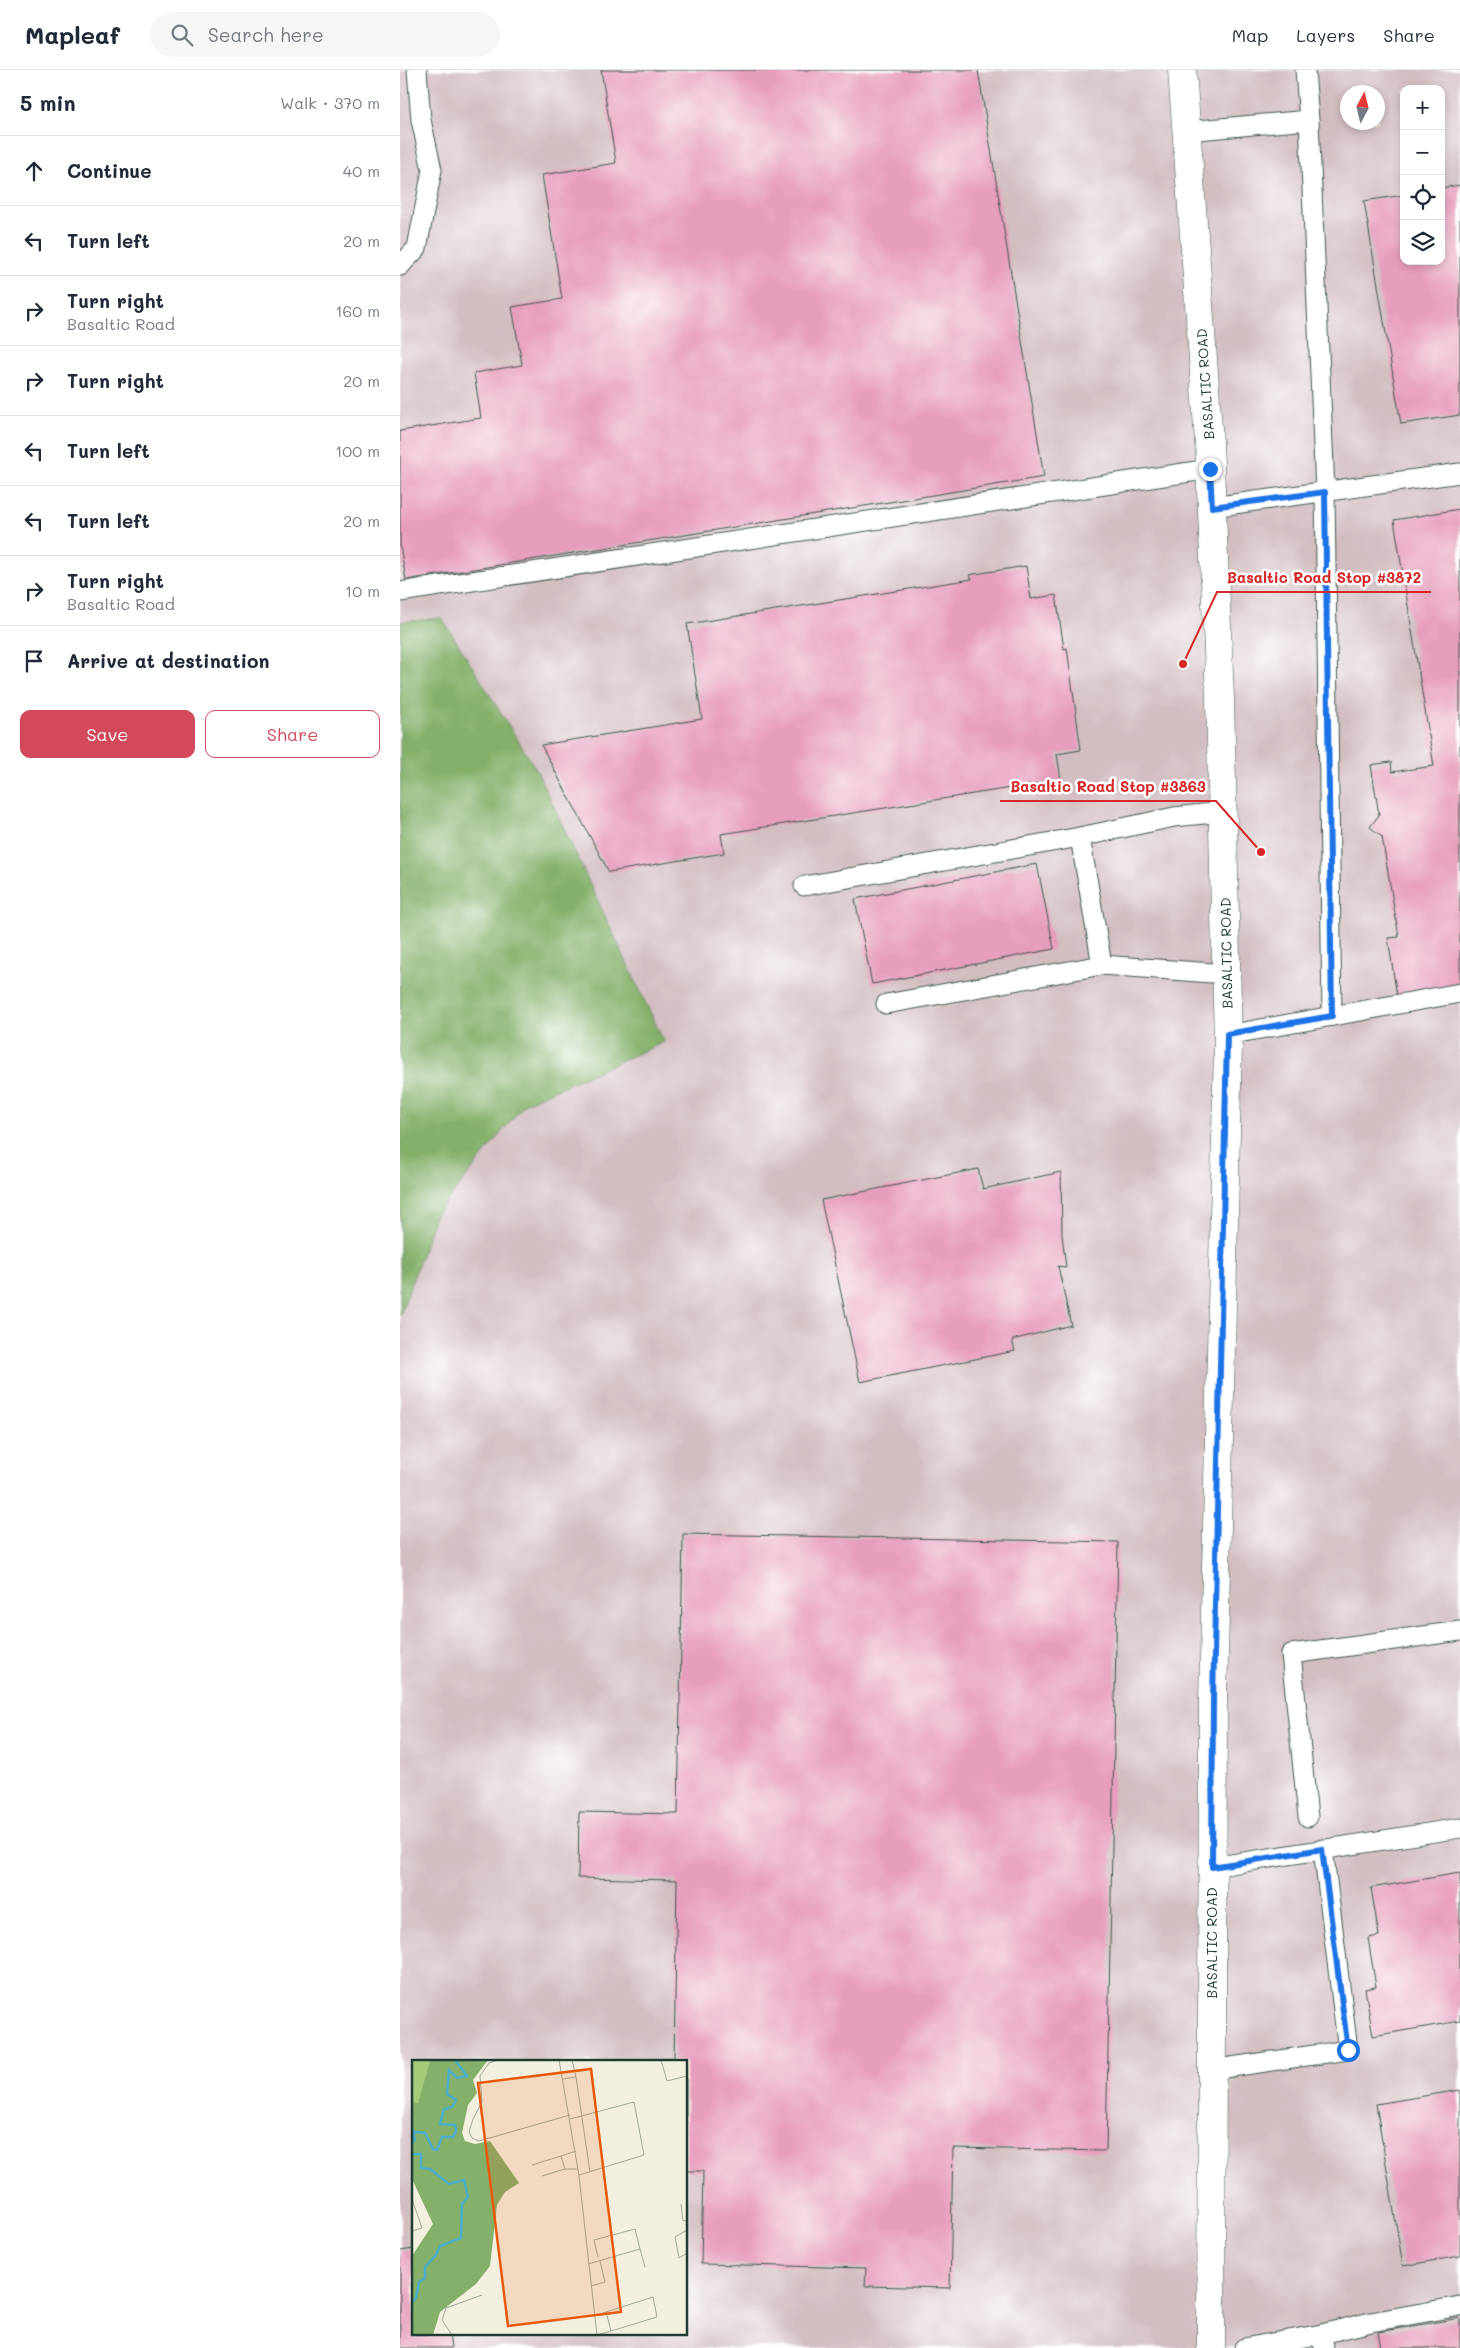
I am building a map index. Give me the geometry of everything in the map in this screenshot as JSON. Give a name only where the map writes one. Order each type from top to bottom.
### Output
[{"type":"street","name":"BASALTIC ROAD","points":[[1182,70],[1212,507],[1223,812],[1227,1034],[1213,1701],[1211,2348]]},
{"type":"lane","points":[[400,266],[417,248],[432,170],[421,120],[417,70]]},
{"type":"lane","points":[[1305,70],[1309,120],[1325,492],[1332,1016]]},
{"type":"lane","points":[[1186,131],[1309,120]]},
{"type":"lane","points":[[400,592],[1210,469]]},
{"type":"lane","points":[[1212,507],[1460,473]]},
{"type":"lane","points":[[804,886],[1080,837],[1174,817],[1223,812]]},
{"type":"lane","points":[[1080,837],[1102,965]]},
{"type":"lane","points":[[886,1004],[1102,965],[1226,974]]},
{"type":"lane","points":[[1227,1034],[1460,993]]},
{"type":"lane","points":[[1308,1817],[1291,1654],[1460,1631]]},
{"type":"lane","points":[[1212,1867],[1460,1828]]},
{"type":"lane","points":[[1211,2070],[1348,2050],[1322,1849]]},
{"type":"lane","points":[[1244,2348],[1323,2341],[1371,2322],[1460,2306]]},
{"type":"shaded area","points":[[400,70],[1460,70],[1460,2348],[400,2348],[400,1316],[435,1216],[525,1103],[664,1042],[537,771],[442,618],[400,622]]},
{"type":"green space","points":[[442,618],[537,771],[664,1042],[525,1103],[435,1216],[400,1316],[400,622]]},
{"type":"building","points":[[601,70],[978,70],[1044,477],[406,580],[400,545],[400,431],[481,418],[474,373],[522,365],[512,307],[562,299],[542,175],[616,163]]},
{"type":"building","points":[[1460,185],[1460,415],[1401,424],[1364,201],[1400,196],[1400,265],[1445,265],[1445,187]]},
{"type":"building","points":[[1460,509],[1460,992],[1398,1003],[1388,938],[1399,937],[1382,837],[1370,827],[1379,815],[1371,765],[1391,762],[1392,772],[1434,766],[1394,520]]},
{"type":"building","points":[[1026,566],[1031,599],[1056,595],[1064,649],[1067,648],[1081,750],[1057,754],[1061,780],[721,834],[724,853],[609,872],[541,745],[702,719],[687,624],[972,579],[969,575]]},
{"type":"building","points":[[1037,864],[1054,949],[872,984],[855,899]]},
{"type":"building","points":[[978,1169],[983,1189],[1061,1172],[1062,1235],[1066,1267],[1058,1266],[1071,1325],[1012,1340],[1015,1351],[860,1382],[821,1200]]},
{"type":"building","points":[[683,1534],[1118,1542],[1106,2151],[953,2148],[950,2288],[865,2286],[866,2268],[701,2264],[703,2171],[688,2171],[688,2060],[674,2060],[677,1880],[578,1878],[579,1812],[678,1814]]},
{"type":"building","points":[[1460,1873],[1460,2021],[1373,2036],[1365,1989],[1376,1987],[1368,1938],[1379,1936],[1371,1888]]},
{"type":"building","points":[[1460,2090],[1460,2256],[1403,2266],[1376,2104]]},
{"type":"building","points":[[412,2249],[412,2336],[449,2336],[451,2348],[400,2348],[400,2251]]},
{"type":"building","points":[[1460,2318],[1460,2348],[1381,2348],[1378,2332]]},
{"type":"place","name":"Basaltic Road Stop #3872","points":[[1183,664]]},
{"type":"place","name":"Basaltic Road Stop #3863","points":[[1261,852]]},
{"type":"route","points":[[1210,469],[1212,507],[1325,492],[1332,1016],[1227,1034],[1213,1701],[1212,1867],[1322,1849],[1348,2050]]}]
